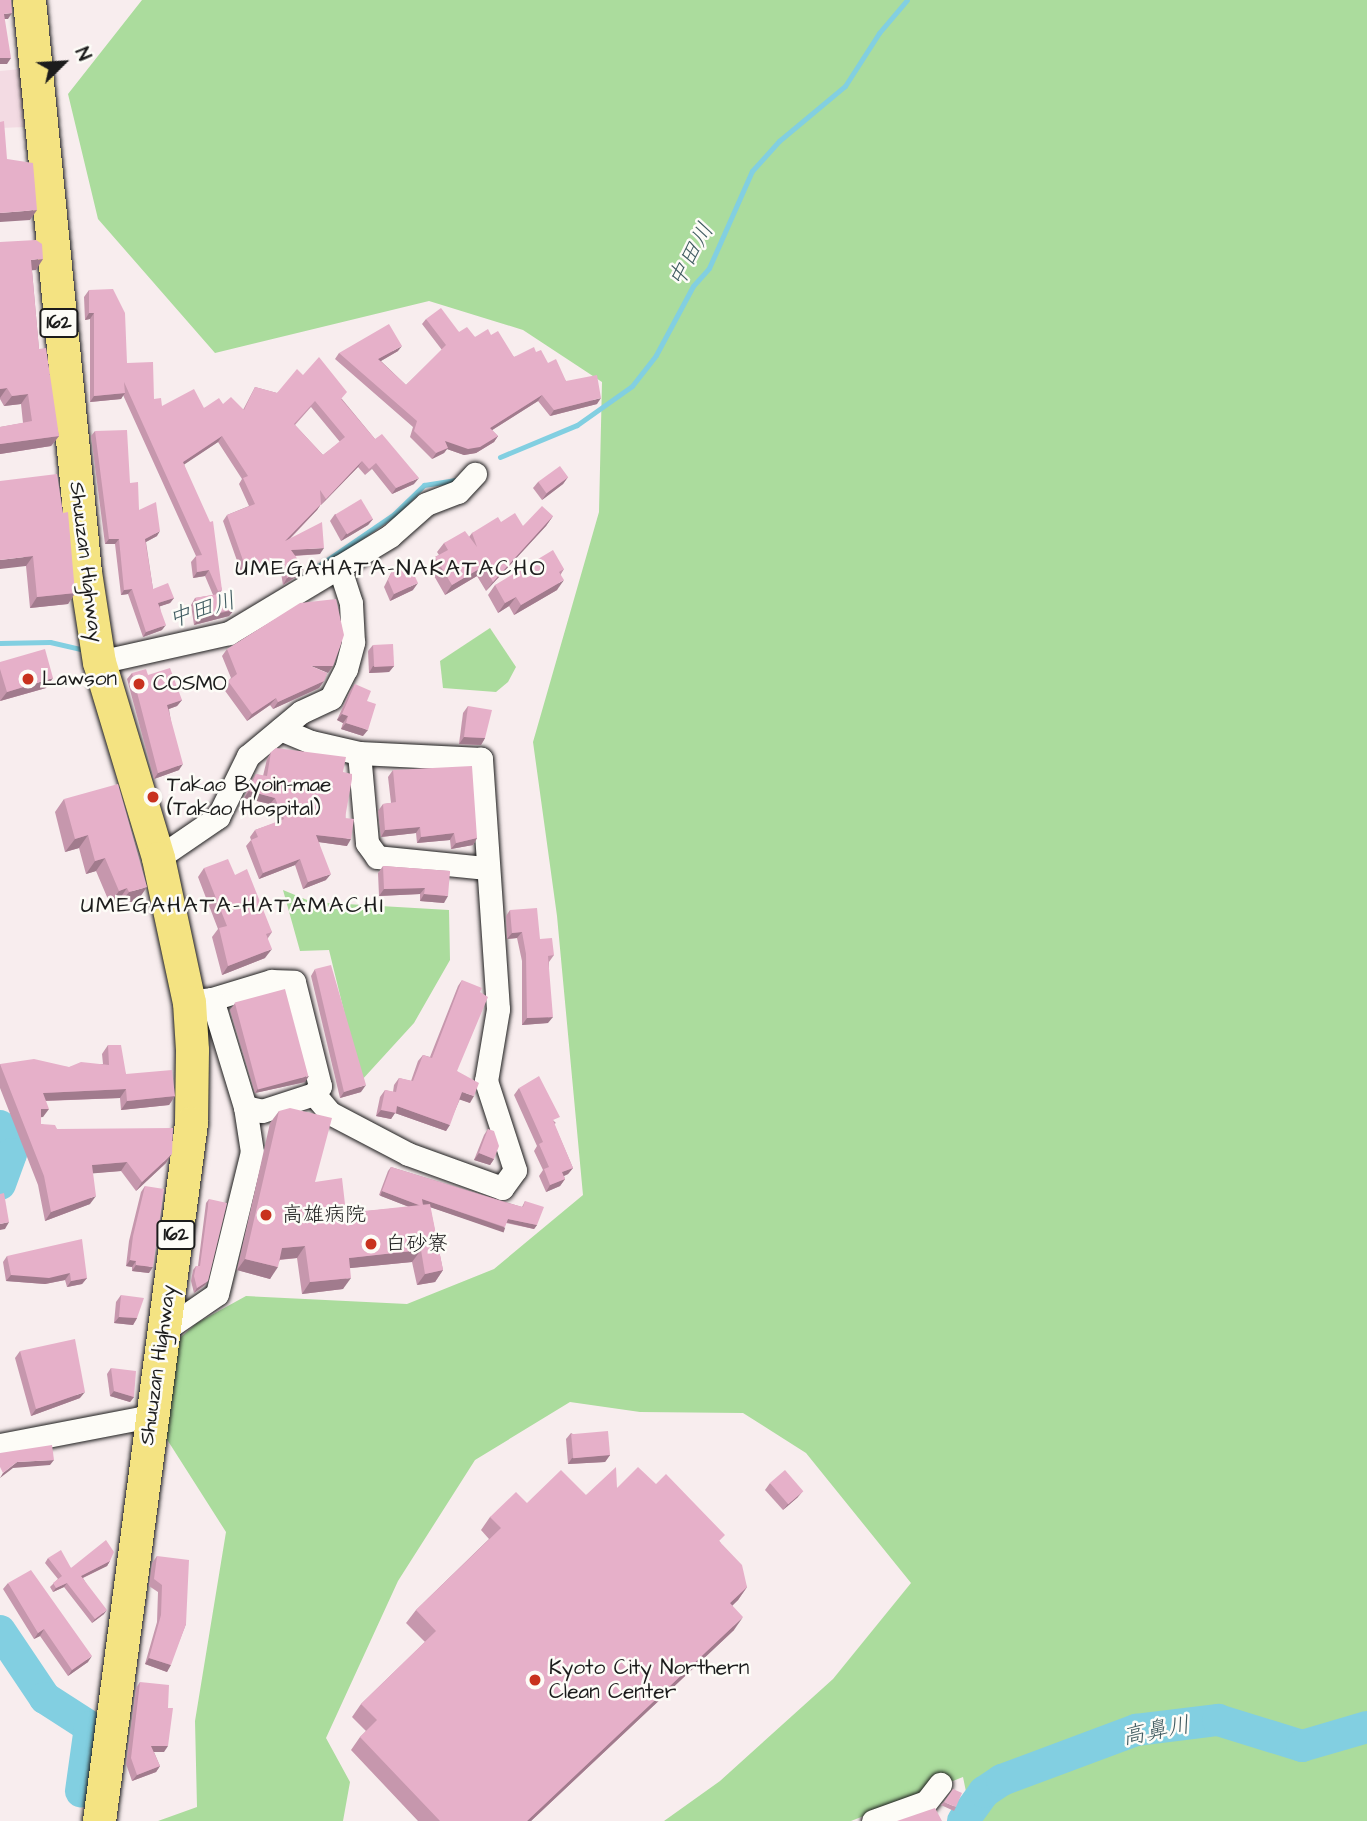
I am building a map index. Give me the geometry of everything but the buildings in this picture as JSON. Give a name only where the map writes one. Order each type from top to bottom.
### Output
[{"type":"highway","name":"Shuuzan Highway","points":[[29,0],[67,412],[98,655],[201,1000],[191,1122],[98,1820]]},
{"type":"street","points":[[98,655],[185,637],[229,633],[339,567],[386,528],[426,504],[458,492],[475,474]]},
{"type":"street","points":[[158,858],[218,817],[248,756],[301,712],[326,703],[346,669],[353,626],[339,567]]},
{"type":"street","points":[[281,729],[311,742],[359,753],[481,759],[485,868],[498,1009],[486,1080],[515,1170],[502,1188],[408,1154],[330,1113],[314,1094]]},
{"type":"street","points":[[359,753],[367,843],[377,856],[485,868]]},
{"type":"street","points":[[163,1331],[217,1294],[224,1278],[252,1152],[245,1107],[201,1000],[271,981],[294,982],[320,1086],[314,1094],[262,1111],[245,1107]]},
{"type":"street","points":[[0,1445],[151,1416]]},
{"type":"street","points":[[873,1821],[926,1801],[940,1784]]},
{"type":"shaded area","points":[[21,69],[25,127],[0,128],[0,71]]},
{"type":"green space","points":[[142,0],[1367,0],[1367,1821],[972,1821],[963,1777],[851,1821],[664,1821],[720,1781],[833,1679],[911,1583],[806,1453],[743,1413],[640,1412],[570,1402],[475,1460],[398,1581],[326,1738],[350,1782],[343,1821],[158,1821],[197,1807],[195,1721],[226,1532],[161,1430],[174,1343],[197,1323],[246,1296],[407,1304],[494,1269],[583,1195],[557,916],[533,742],[599,512],[602,382],[523,330],[429,301],[215,353],[98,219],[68,94]]},
{"type":"green space","points":[[490,628],[516,667],[508,682],[496,692],[443,688],[440,661]]},
{"type":"green space","points":[[283,890],[312,902],[449,910],[450,960],[414,1023],[361,1081],[329,950],[300,951]]},
{"type":"waterway","name":"中田川","points":[[500,457],[577,425],[632,386],[656,355],[693,286],[709,268],[752,171],[779,141],[845,86],[879,33],[907,0]]},
{"type":"waterway","name":"中田川","points":[[305,575],[394,514],[424,485],[456,480]]},
{"type":"waterway","name":"中田川","points":[[0,643],[50,642],[84,650]]},
{"type":"waterway","points":[[0,1126],[11,1154],[0,1184]]},
{"type":"waterway","points":[[0,1631],[45,1698],[90,1727],[81,1791]]},
{"type":"waterway","name":"高鼻川","points":[[963,1821],[984,1792],[1002,1780],[1136,1730],[1218,1720],[1302,1746],[1367,1727]]},
{"type":"place","name":"Lawson","points":[[28,679]]},
{"type":"place","name":"COSMO","points":[[139,684]]},
{"type":"place","name":"Takao Byoin-mae (Takao Hospital)","points":[[153,797]]},
{"type":"place","name":"高雄病院","points":[[266,1215]]},
{"type":"place","name":"白砂寮","points":[[371,1244]]},
{"type":"place","name":"Kyoto City Northern Clean Center","points":[[535,1680]]},
{"type":"district","name":"UMEGAHATA-NAKATACHO","points":[[391,568]]},
{"type":"district","name":"UMEGAHATA-HATAMACHI","points":[[233,905]]}]
